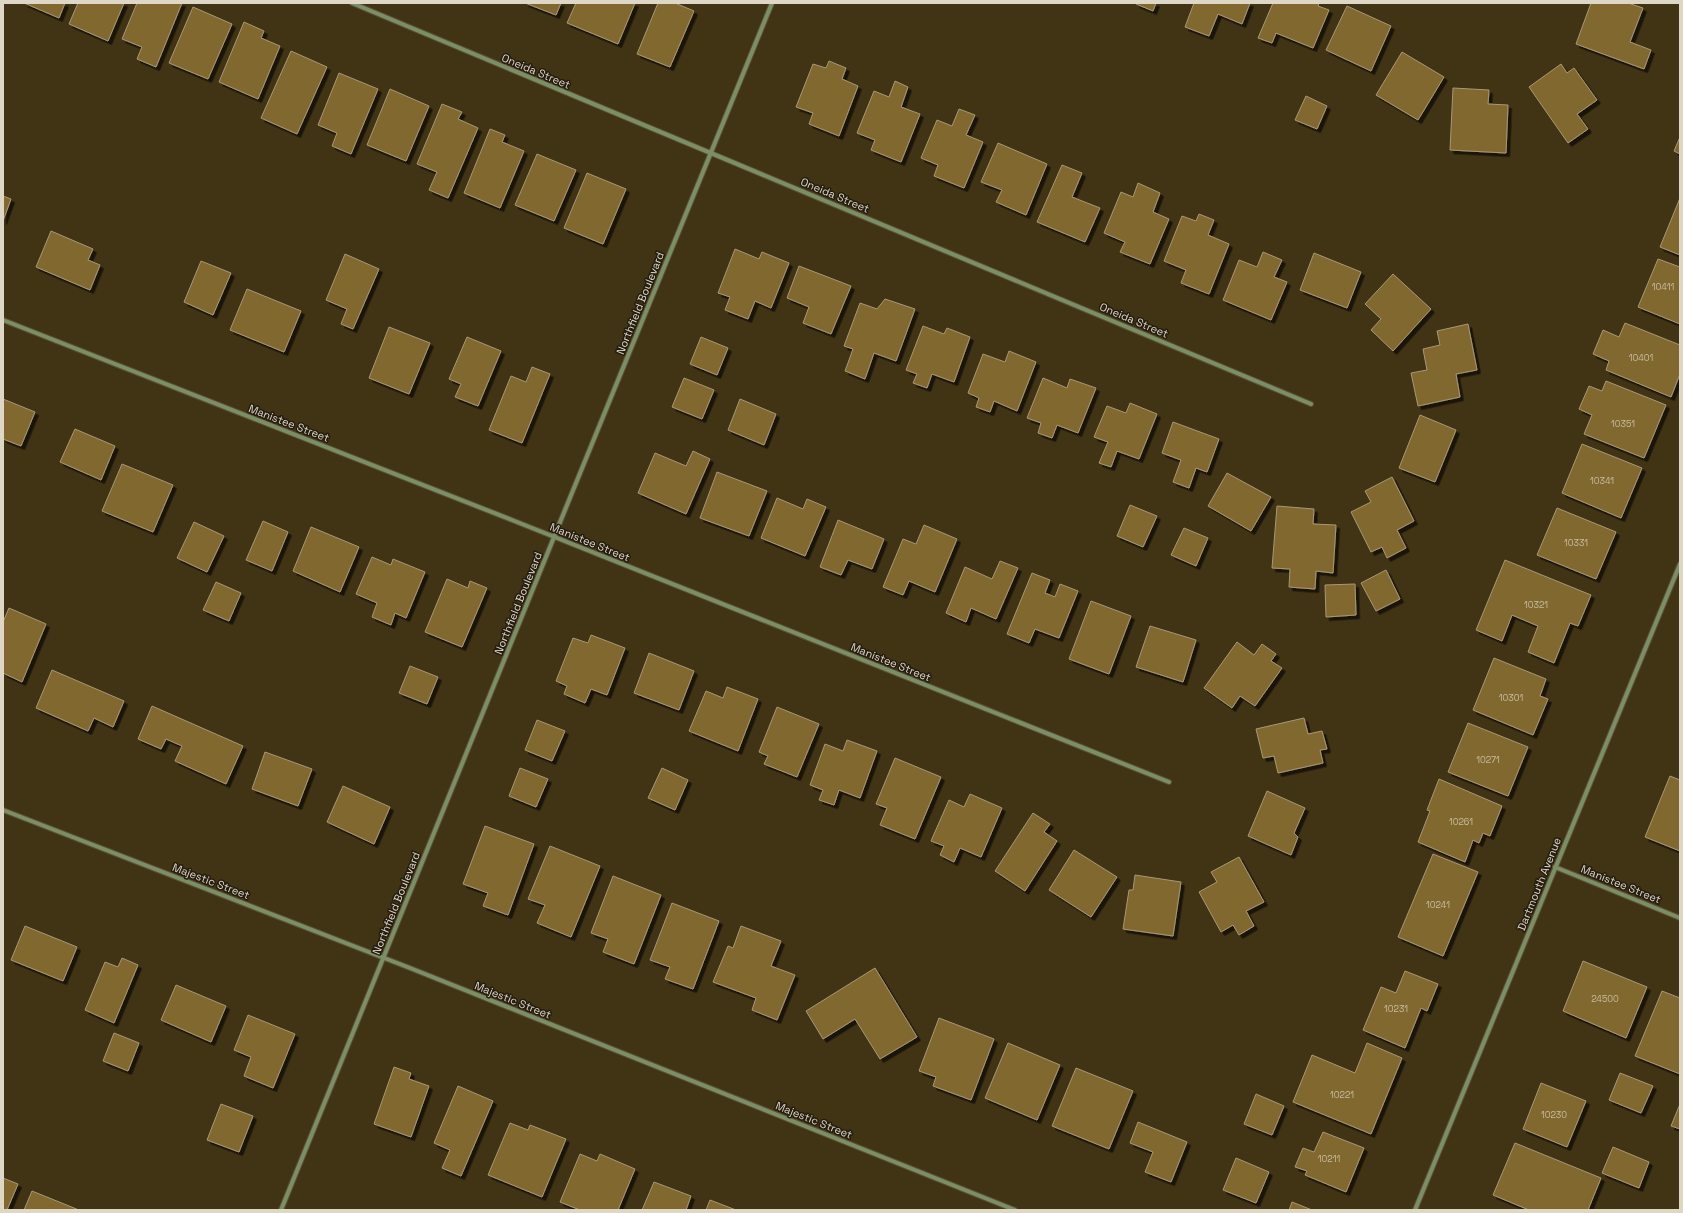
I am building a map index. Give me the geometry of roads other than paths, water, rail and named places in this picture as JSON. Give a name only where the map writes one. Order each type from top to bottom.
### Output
[{"type":"street","name":"Oneida Street","points":[[352,3],[1311,404]]},
{"type":"street","name":"Northfield Boulevard","points":[[281,1210],[772,3]]},
{"type":"street","name":"Manistee Street","points":[[3,320],[554,537],[1169,782]]},
{"type":"street","name":"Dartmouth Avenue","points":[[1415,1210],[1680,564]]},
{"type":"street","name":"Majestic Street","points":[[3,810],[384,958],[1015,1210]]},
{"type":"street","name":"Manistee Street","points":[[1555,867],[1680,918]]}]
